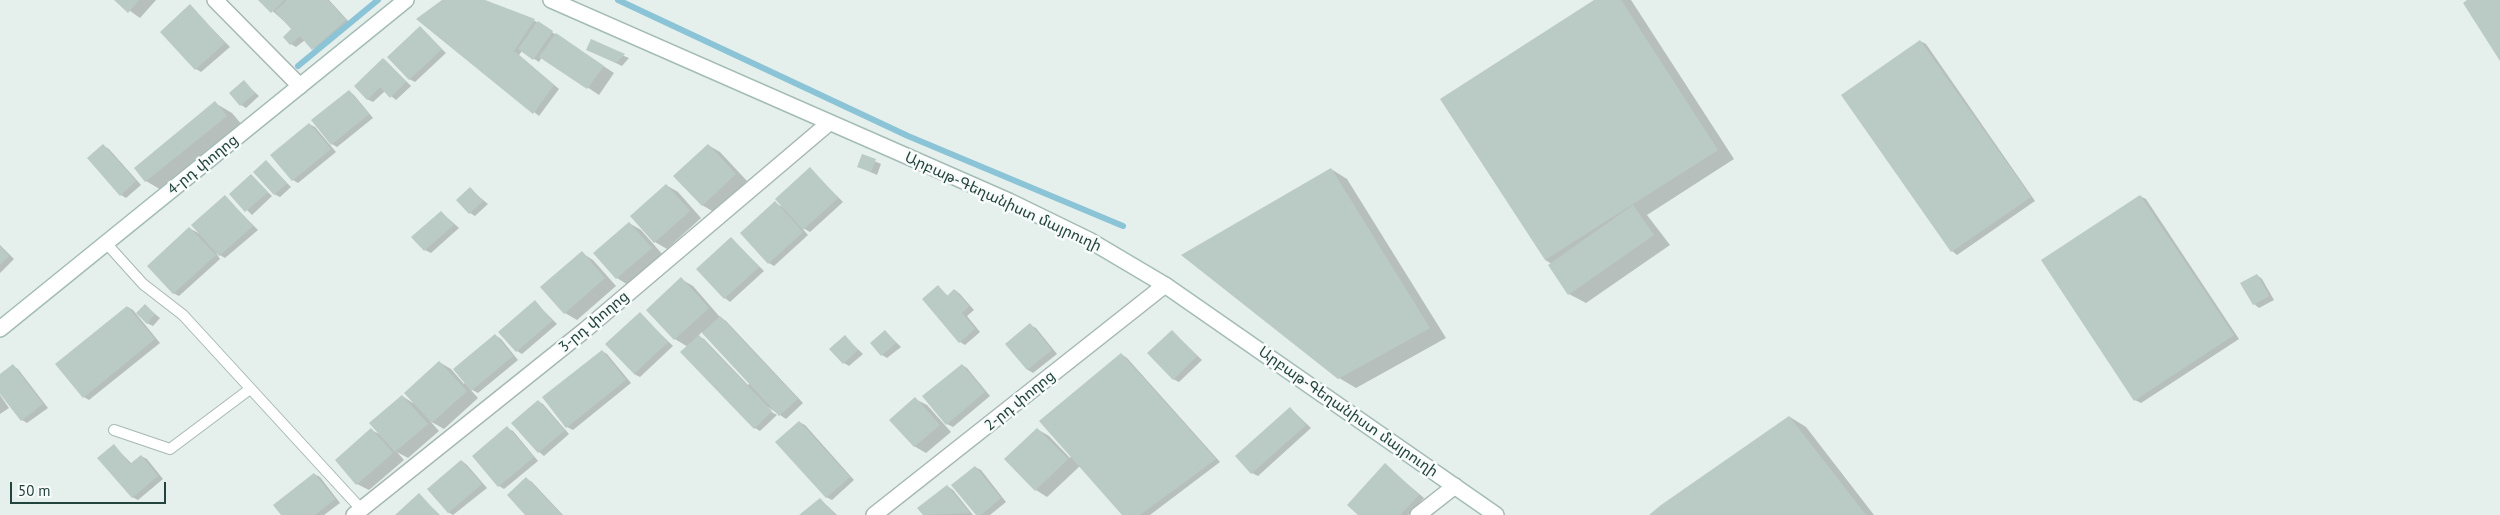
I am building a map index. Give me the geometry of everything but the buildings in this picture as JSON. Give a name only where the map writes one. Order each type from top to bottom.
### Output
[{"type":"main road","points":[[215,0],[300,86]]},
{"type":"main road","name":"4-րդ փողոց","points":[[1,326],[406,0]]},
{"type":"main road","name":"Արբաթ-Գեղանիստ մայրուղի","points":[[551,0],[1009,202],[1089,240],[1165,285],[1496,515]]},
{"type":"main road","name":"3-րդ փողոց","points":[[357,512],[585,330],[829,123]]},
{"type":"main road","name":"2-րդ փողոց","points":[[874,515],[1165,285]]},
{"type":"main road","points":[[1418,515],[1455,486]]},
{"type":"lane","points":[[106,243],[143,284],[183,315],[357,512]]},
{"type":"lane","points":[[114,430],[170,449],[250,389]]},
{"type":"waterway","points":[[298,66],[378,0]]},
{"type":"waterway","points":[[618,0],[908,136],[1123,226]]}]
